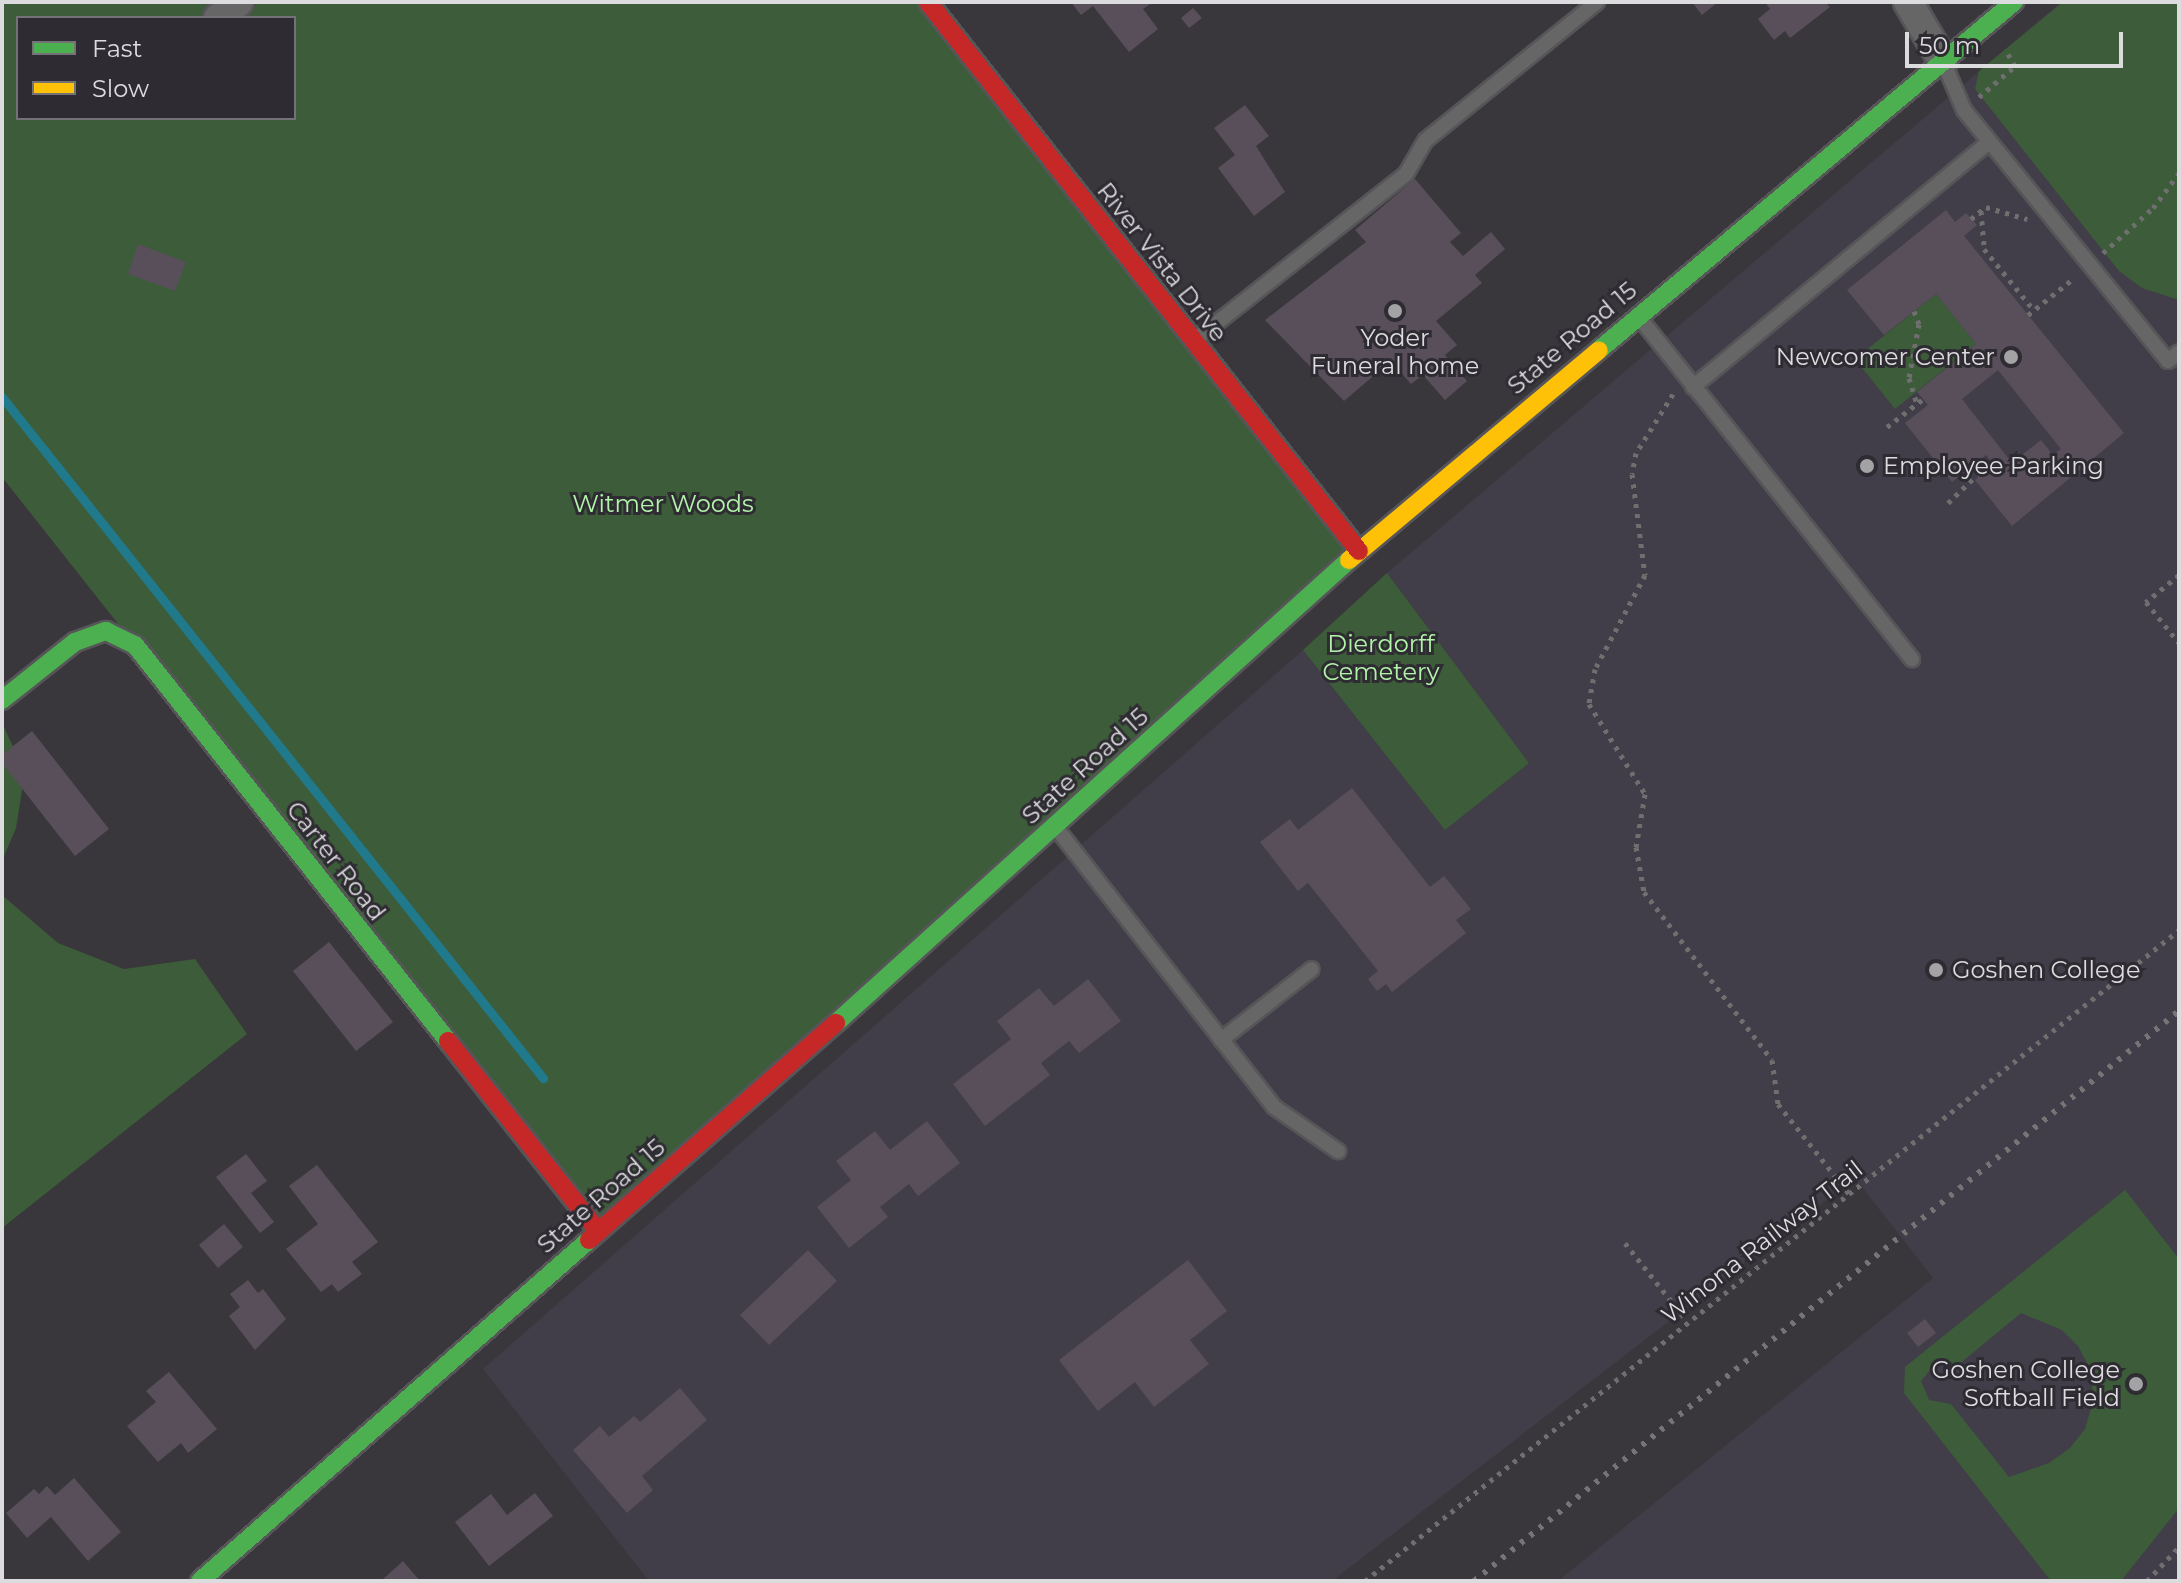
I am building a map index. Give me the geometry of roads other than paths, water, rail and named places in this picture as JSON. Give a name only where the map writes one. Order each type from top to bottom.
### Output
[{"type":"main road","name":"River Vista Drive","points":[[928,2],[1359,551]]},
{"type":"main road","name":"State Road 15","points":[[200,1581],[1054,826],[1359,551],[1636,314],[2014,2]]},
{"type":"main road","name":"Carter Road","points":[[2,700],[75,642],[106,631],[135,645],[598,1231]]},
{"type":"street","points":[[221,16],[239,2]]},
{"type":"street","points":[[1908,2],[1943,61]]},
{"type":"lane","points":[[1193,341],[1406,174],[1426,140],[1597,2]]},
{"type":"lane","points":[[1943,61],[1964,110],[1989,142],[2168,361],[2179,352]]},
{"type":"lane","points":[[1690,382],[1989,142]]},
{"type":"lane","points":[[1636,314],[1912,659]]},
{"type":"lane","points":[[1054,826],[1274,1107],[1338,1151]]},
{"type":"lane","points":[[1221,1040],[1312,969]]},
{"type":"waterway","points":[[2,397],[543,1078]]},
{"type":"railway","points":[[1474,1581],[2179,1011]]},
{"type":"place","name":"Yoder Funeral home","points":[[1395,311]]},
{"type":"place","name":"Newcomer Center","points":[[2011,357]]},
{"type":"place","name":"Employee Parking","points":[[1867,466]]},
{"type":"place","name":"Goshen College","points":[[1936,970]]},
{"type":"place","name":"Goshen College Softball Field","points":[[2136,1384]]},
{"type":"park label","name":"Witmer Woods","points":[[663,504]]},
{"type":"park label","name":"Dierdorff Cemetery","points":[[1381,658]]}]
